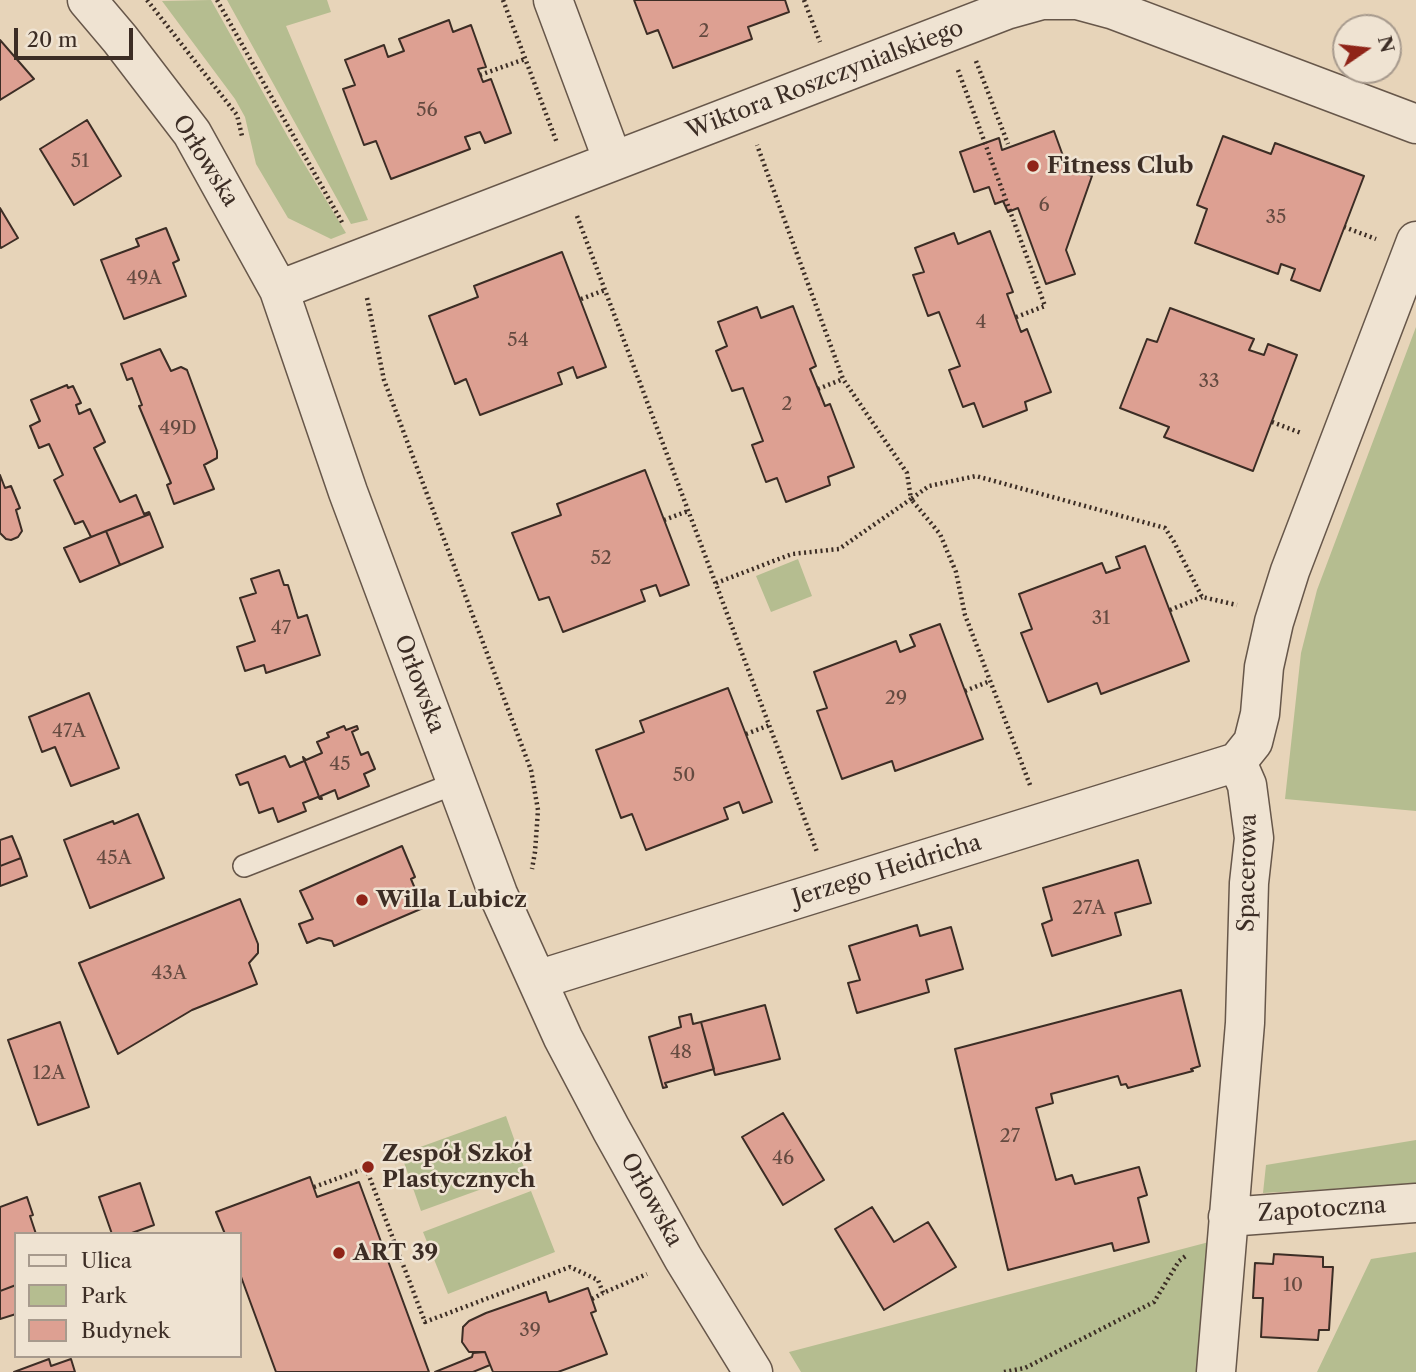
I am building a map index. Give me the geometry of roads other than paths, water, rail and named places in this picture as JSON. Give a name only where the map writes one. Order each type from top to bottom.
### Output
[{"type":"street","name":"Orłowska","points":[[87,0],[192,133],[279,290],[348,492],[498,894],[564,1038],[624,1153],[683,1258],[753,1372]]},
{"type":"street","points":[[553,0],[613,161]]},
{"type":"street","name":"Wiktora Roszczynialskiego","points":[[279,290],[1006,10],[1042,1],[1077,0],[1114,10],[1416,124]]},
{"type":"street","points":[[1237,762],[1253,742],[1260,714],[1264,667],[1274,622],[1290,571],[1416,241]]},
{"type":"street","name":"Jerzego Heidricha","points":[[537,980],[1237,762]]},
{"type":"street","name":"Spacerowa","points":[[1216,1372],[1245,1023],[1249,883],[1254,838],[1247,785],[1237,762]]},
{"type":"street","name":"Zapotoczna","points":[[1227,1228],[1416,1203]]},
{"type":"lane","points":[[244,866],[456,783]]},
{"type":"place","name":"Fitness Club","points":[[1033,166]]},
{"type":"place","name":"Willa Lubicz","points":[[362,900]]},
{"type":"place","name":"Zespół Szkół Plastycznych","points":[[368,1167]]},
{"type":"place","name":"ART 39","points":[[339,1253]]}]
